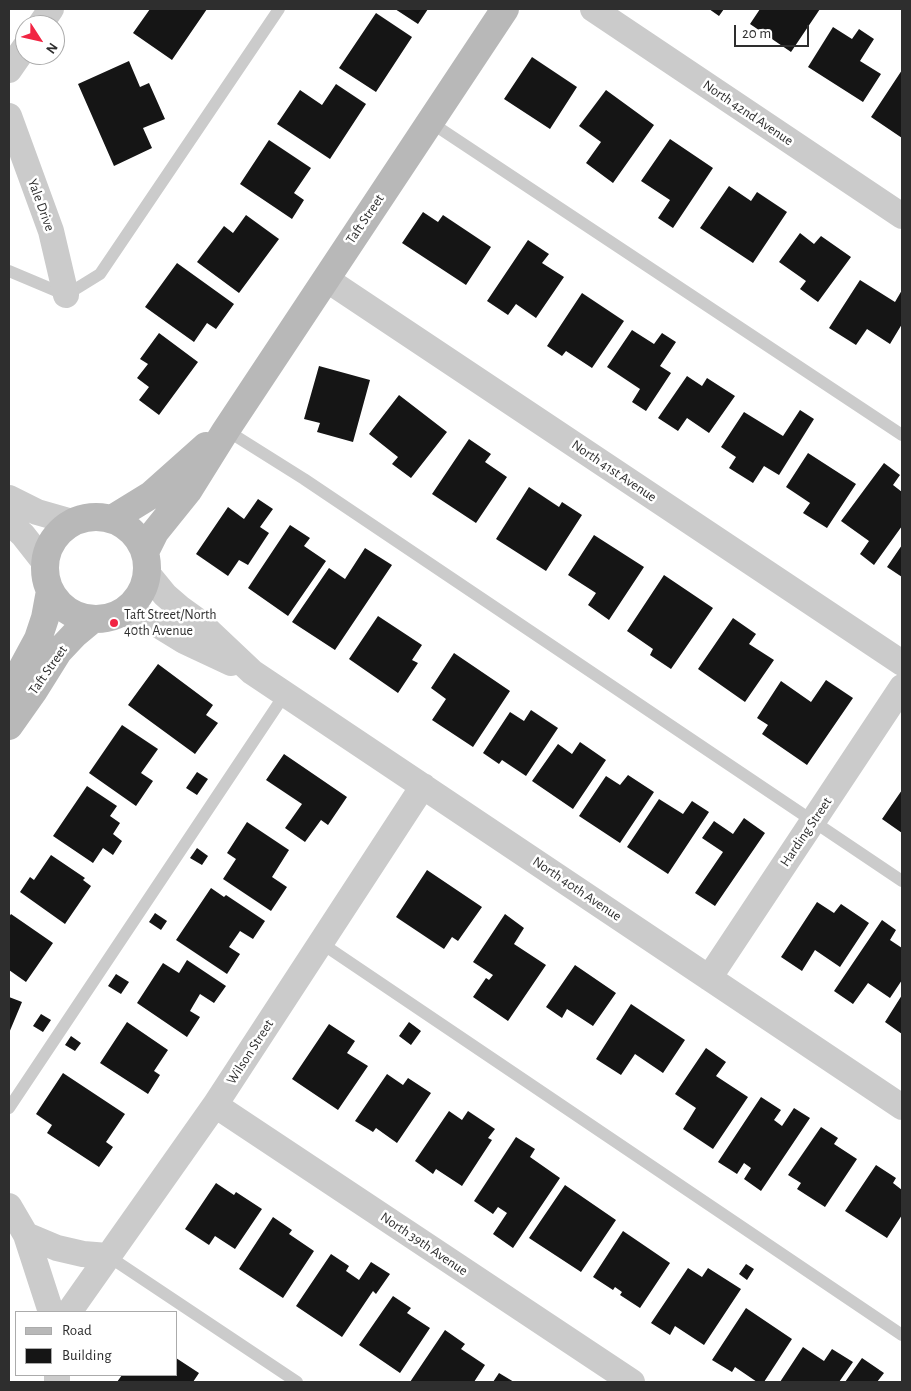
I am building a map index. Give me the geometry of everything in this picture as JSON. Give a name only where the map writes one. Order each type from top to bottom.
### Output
[{"type":"street","name":"Taft Street","points":[[146,563],[155,532],[188,491],[226,430],[505,9]]},
{"type":"street","name":"North 42nd Avenue","points":[[593,9],[902,216]]},
{"type":"street","name":"Yale Drive","points":[[9,116],[51,231],[66,295]]},
{"type":"street","name":"North 41st Avenue","points":[[326,279],[902,664]]},
{"type":"street","name":"Taft Street","points":[[112,518],[151,494],[226,430]]},
{"type":"street","points":[[9,498],[37,512],[72,522]]},
{"type":"street","points":[[85,517],[112,518],[133,531],[141,541],[146,563],[140,594],[132,605],[112,617],[93,619],[80,617],[68,611],[50,591],[46,578],[45,563],[48,550],[54,539],[72,522],[85,517]]},
{"type":"street","points":[[9,522],[23,535],[45,563]]},
{"type":"street","name":"North 40th Avenue","points":[[146,563],[165,595],[198,621],[252,672]]},
{"type":"street","name":"Taft Street","points":[[9,703],[18,676],[38,639],[45,618],[50,591]]},
{"type":"street","name":"North 40th Avenue","points":[[121,613],[140,617],[158,625],[184,641],[252,672],[902,1107]]},
{"type":"street","name":"Taft Street","points":[[9,726],[58,652],[93,619]]},
{"type":"street","name":"Harding Street","points":[[709,978],[902,687]]},
{"type":"street","name":"Wilson Street","points":[[70,1311],[215,1105],[423,786]]},
{"type":"street","name":"North 39th Avenue","points":[[215,1105],[632,1382]]},
{"type":"street","points":[[9,1206],[26,1235],[52,1311]]},
{"type":"street","points":[[26,1235],[57,1248],[83,1254],[108,1256]]},
{"type":"lane","points":[[9,271],[66,295],[100,274],[279,9]]},
{"type":"lane","points":[[430,122],[902,435]]},
{"type":"lane","points":[[226,430],[304,479],[902,881]]},
{"type":"lane","points":[[9,1108],[285,694]]},
{"type":"lane","points":[[321,943],[902,1335]]},
{"type":"lane","points":[[108,1256],[297,1382]]},
{"type":"building","points":[[150,9],[207,9],[172,60],[133,33]]},
{"type":"building","points":[[395,9],[428,9],[418,24]]},
{"type":"building","points":[[709,9],[724,9],[719,16]]},
{"type":"building","points":[[760,9],[820,9],[791,52],[750,24]]},
{"type":"building","points":[[376,13],[412,37],[376,92],[339,68]]},
{"type":"building","points":[[833,27],[852,39],[859,29],[874,39],[860,61],[881,74],[863,102],[808,67]]},
{"type":"building","points":[[532,57],[577,87],[550,129],[504,99]]},
{"type":"building","points":[[129,61],[140,87],[149,83],[165,119],[143,128],[152,148],[114,166],[78,84]]},
{"type":"building","points":[[902,70],[902,138],[871,117]]},
{"type":"building","points":[[336,84],[366,104],[330,159],[277,124],[300,90],[322,105]]},
{"type":"building","points":[[606,90],[654,125],[613,183],[586,163],[601,142],[579,126]]},
{"type":"building","points":[[670,139],[713,168],[673,228],[658,218],[670,200],[641,181]]},
{"type":"building","points":[[269,140],[311,168],[294,193],[304,200],[292,219],[240,184]]},
{"type":"building","points":[[729,186],[751,201],[757,192],[787,212],[753,263],[700,228]]},
{"type":"building","points":[[423,212],[438,222],[443,215],[491,247],[466,285],[402,243]]},
{"type":"building","points":[[246,215],[279,239],[239,293],[197,262],[224,226],[233,233]]},
{"type":"building","points":[[800,233],[814,244],[821,236],[851,257],[818,302],[800,289],[806,281],[779,262]]},
{"type":"building","points":[[528,240],[549,254],[542,263],[564,277],[536,318],[516,304],[508,315],[487,301]]},
{"type":"building","points":[[177,263],[234,304],[216,329],[207,323],[194,342],[145,307]]},
{"type":"building","points":[[860,280],[895,302],[902,290],[902,324],[890,344],[867,329],[856,345],[829,328]]},
{"type":"building","points":[[582,293],[624,321],[592,368],[566,351],[562,356],[547,346]]},
{"type":"building","points":[[632,330],[654,344],[662,333],[676,342],[660,366],[671,373],[646,411],[632,402],[640,389],[607,367]]},
{"type":"building","points":[[159,333],[198,362],[159,415],[139,400],[149,387],[137,378],[148,364],[140,359]]},
{"type":"building","points":[[319,366],[370,380],[353,442],[317,432],[320,423],[304,419]]},
{"type":"building","points":[[687,376],[702,386],[707,378],[735,396],[709,433],[687,418],[678,431],[658,418]]},
{"type":"building","points":[[399,395],[447,432],[411,478],[392,464],[398,457],[369,434]]},
{"type":"building","points":[[800,410],[814,419],[779,475],[764,466],[753,483],[729,468],[736,457],[721,447],[744,412],[783,436]]},
{"type":"building","points":[[469,439],[491,454],[485,462],[507,477],[476,523],[432,494]]},
{"type":"building","points":[[808,453],[856,484],[827,528],[803,513],[810,503],[786,487]]},
{"type":"building","points":[[884,463],[900,475],[893,485],[902,492],[902,526],[874,565],[860,554],[869,541],[841,521]]},
{"type":"building","points":[[529,487],[559,507],[562,502],[582,515],[546,571],[496,539]]},
{"type":"building","points":[[258,499],[273,509],[260,527],[269,533],[248,565],[239,560],[228,576],[196,554],[228,507],[244,519]]},
{"type":"building","points":[[290,525],[310,538],[304,546],[326,561],[288,616],[248,588]]},
{"type":"building","points":[[594,535],[644,567],[609,620],[588,605],[596,593],[568,575]]},
{"type":"building","points":[[902,545],[902,577],[887,567]]},
{"type":"building","points":[[365,548],[392,565],[335,650],[292,622],[329,568],[345,579]]},
{"type":"building","points":[[664,575],[713,608],[671,669],[650,655],[653,649],[627,631]]},
{"type":"building","points":[[378,616],[422,645],[412,660],[418,663],[398,693],[349,659]]},
{"type":"building","points":[[733,618],[756,634],[749,644],[774,660],[745,702],[698,669]]},
{"type":"building","points":[[454,653],[510,691],[473,747],[432,720],[446,699],[431,688]]},
{"type":"building","points":[[158,664],[213,705],[206,715],[218,723],[195,754],[128,705]]},
{"type":"building","points":[[826,680],[853,698],[807,765],[762,734],[768,725],[757,718],[781,681],[811,702]]},
{"type":"building","points":[[531,710],[558,728],[526,776],[502,760],[499,764],[483,753],[510,712],[524,721]]},
{"type":"building","points":[[122,725],[158,749],[141,773],[153,781],[136,806],[89,773]]},
{"type":"building","points":[[580,742],[606,760],[573,809],[532,781],[558,744],[572,754]]},
{"type":"building","points":[[284,754],[347,797],[328,825],[321,820],[305,842],[285,828],[302,804],[266,780]]},
{"type":"building","points":[[197,772],[208,779],[197,795],[186,788]]},
{"type":"building","points":[[628,775],[654,792],[620,843],[579,816],[606,776],[620,785]]},
{"type":"building","points":[[87,786],[117,806],[110,816],[120,823],[113,834],[122,841],[113,855],[103,848],[93,863],[53,836]]},
{"type":"building","points":[[902,790],[902,833],[882,819]]},
{"type":"building","points":[[659,799],[683,814],[692,801],[709,812],[668,874],[627,847]]},
{"type":"building","points":[[744,818],[765,833],[715,906],[695,893],[723,852],[702,838],[714,821],[733,834]]},
{"type":"building","points":[[247,822],[289,850],[272,877],[287,887],[271,911],[223,879],[236,859],[227,853]]},
{"type":"building","points":[[197,848],[208,856],[202,865],[190,858]]},
{"type":"building","points":[[51,855],[85,878],[83,880],[91,886],[65,924],[20,892],[30,877],[34,880]]},
{"type":"building","points":[[427,870],[482,907],[458,941],[452,937],[444,949],[396,917]]},
{"type":"building","points":[[211,888],[224,897],[226,895],[265,921],[253,939],[240,931],[229,947],[240,954],[227,974],[176,940]]},
{"type":"building","points":[[817,902],[834,913],[841,904],[869,923],[840,967],[815,950],[802,971],[781,957]]},
{"type":"building","points":[[155,913],[167,921],[161,930],[149,922]]},
{"type":"building","points":[[11,914],[53,943],[26,982],[9,970],[9,917]]},
{"type":"building","points":[[505,914],[524,928],[514,944],[546,965],[508,1021],[473,997],[486,978],[489,980],[493,975],[473,962]]},
{"type":"building","points":[[882,920],[896,930],[890,940],[902,948],[902,980],[890,998],[868,983],[853,1004],[834,991]]},
{"type":"building","points":[[187,960],[226,986],[214,1003],[200,994],[190,1011],[200,1017],[187,1037],[137,1003],[163,963],[179,973]]},
{"type":"building","points":[[575,965],[616,993],[593,1026],[567,1009],[562,1018],[546,1007]]},
{"type":"building","points":[[116,974],[129,982],[121,994],[108,986]]},
{"type":"building","points":[[902,995],[902,1034],[885,1022]]},
{"type":"building","points":[[9,997],[22,1002],[9,1033]]},
{"type":"building","points":[[631,1004],[685,1040],[663,1073],[635,1054],[621,1075],[596,1059]]},
{"type":"building","points":[[41,1014],[51,1020],[43,1032],[33,1026]]},
{"type":"building","points":[[127,1022],[168,1050],[154,1071],[160,1075],[148,1094],[100,1063]]},
{"type":"building","points":[[409,1022],[421,1031],[411,1045],[399,1036]]},
{"type":"building","points":[[329,1024],[355,1041],[347,1053],[368,1066],[338,1110],[292,1079]]},
{"type":"building","points":[[71,1036],[81,1043],[75,1051],[65,1045]]},
{"type":"building","points":[[706,1048],[726,1062],[716,1076],[748,1097],[713,1149],[683,1129],[696,1108],[675,1094]]},
{"type":"building","points":[[63,1073],[125,1114],[106,1142],[113,1147],[99,1167],[47,1133],[52,1125],[36,1114]]},
{"type":"building","points":[[387,1074],[403,1085],[408,1078],[431,1093],[397,1143],[376,1128],[373,1132],[355,1121]]},
{"type":"building","points":[[761,1097],[781,1110],[774,1120],[782,1126],[794,1108],[810,1118],[761,1191],[744,1179],[751,1168],[744,1163],[737,1174],[718,1162]]},
{"type":"building","points":[[449,1111],[462,1120],[468,1111],[495,1129],[488,1138],[492,1140],[462,1186],[436,1169],[433,1174],[415,1161]]},
{"type":"building","points":[[821,1127],[838,1138],[834,1144],[857,1159],[825,1207],[797,1189],[801,1183],[788,1175]]},
{"type":"building","points":[[516,1137],[535,1149],[530,1157],[560,1178],[513,1248],[493,1234],[507,1213],[498,1207],[493,1214],[474,1201]]},
{"type":"building","points":[[876,1165],[896,1178],[893,1183],[902,1190],[902,1215],[887,1238],[845,1211]]},
{"type":"building","points":[[216,1183],[234,1195],[236,1192],[262,1209],[235,1249],[215,1236],[209,1245],[185,1229]]},
{"type":"building","points":[[565,1185],[616,1220],[581,1272],[529,1238]]},
{"type":"building","points":[[273,1217],[292,1230],[289,1234],[314,1251],[283,1298],[239,1269]]},
{"type":"building","points":[[623,1231],[670,1263],[640,1308],[620,1295],[622,1292],[615,1287],[613,1290],[593,1277]]},
{"type":"building","points":[[331,1254],[349,1266],[346,1271],[359,1280],[371,1262],[390,1274],[376,1294],[373,1291],[342,1337],[296,1306]]},
{"type":"building","points":[[746,1264],[754,1269],[747,1280],[739,1274]]},
{"type":"building","points":[[688,1268],[702,1277],[708,1268],[741,1289],[704,1345],[675,1326],[670,1335],[651,1323]]},
{"type":"building","points":[[393,1296],[411,1308],[407,1313],[430,1328],[400,1373],[359,1345]]},
{"type":"building","points":[[746,1308],[792,1339],[764,1382],[757,1382],[735,1367],[732,1372],[712,1360]]},
{"type":"building","points":[[445,1330],[465,1344],[461,1349],[485,1365],[474,1382],[410,1382]]},
{"type":"building","points":[[803,1347],[824,1361],[832,1349],[853,1362],[839,1382],[780,1382]]},
{"type":"building","points":[[862,1358],[884,1373],[877,1382],[845,1382]]},
{"type":"building","points":[[178,1359],[199,1373],[193,1382],[117,1382],[121,1376],[178,1376]]},
{"type":"building","points":[[499,1373],[514,1382],[493,1382]]},
{"type":"place","name":"Taft Street/North 40th Avenue","points":[[114,623]]}]
